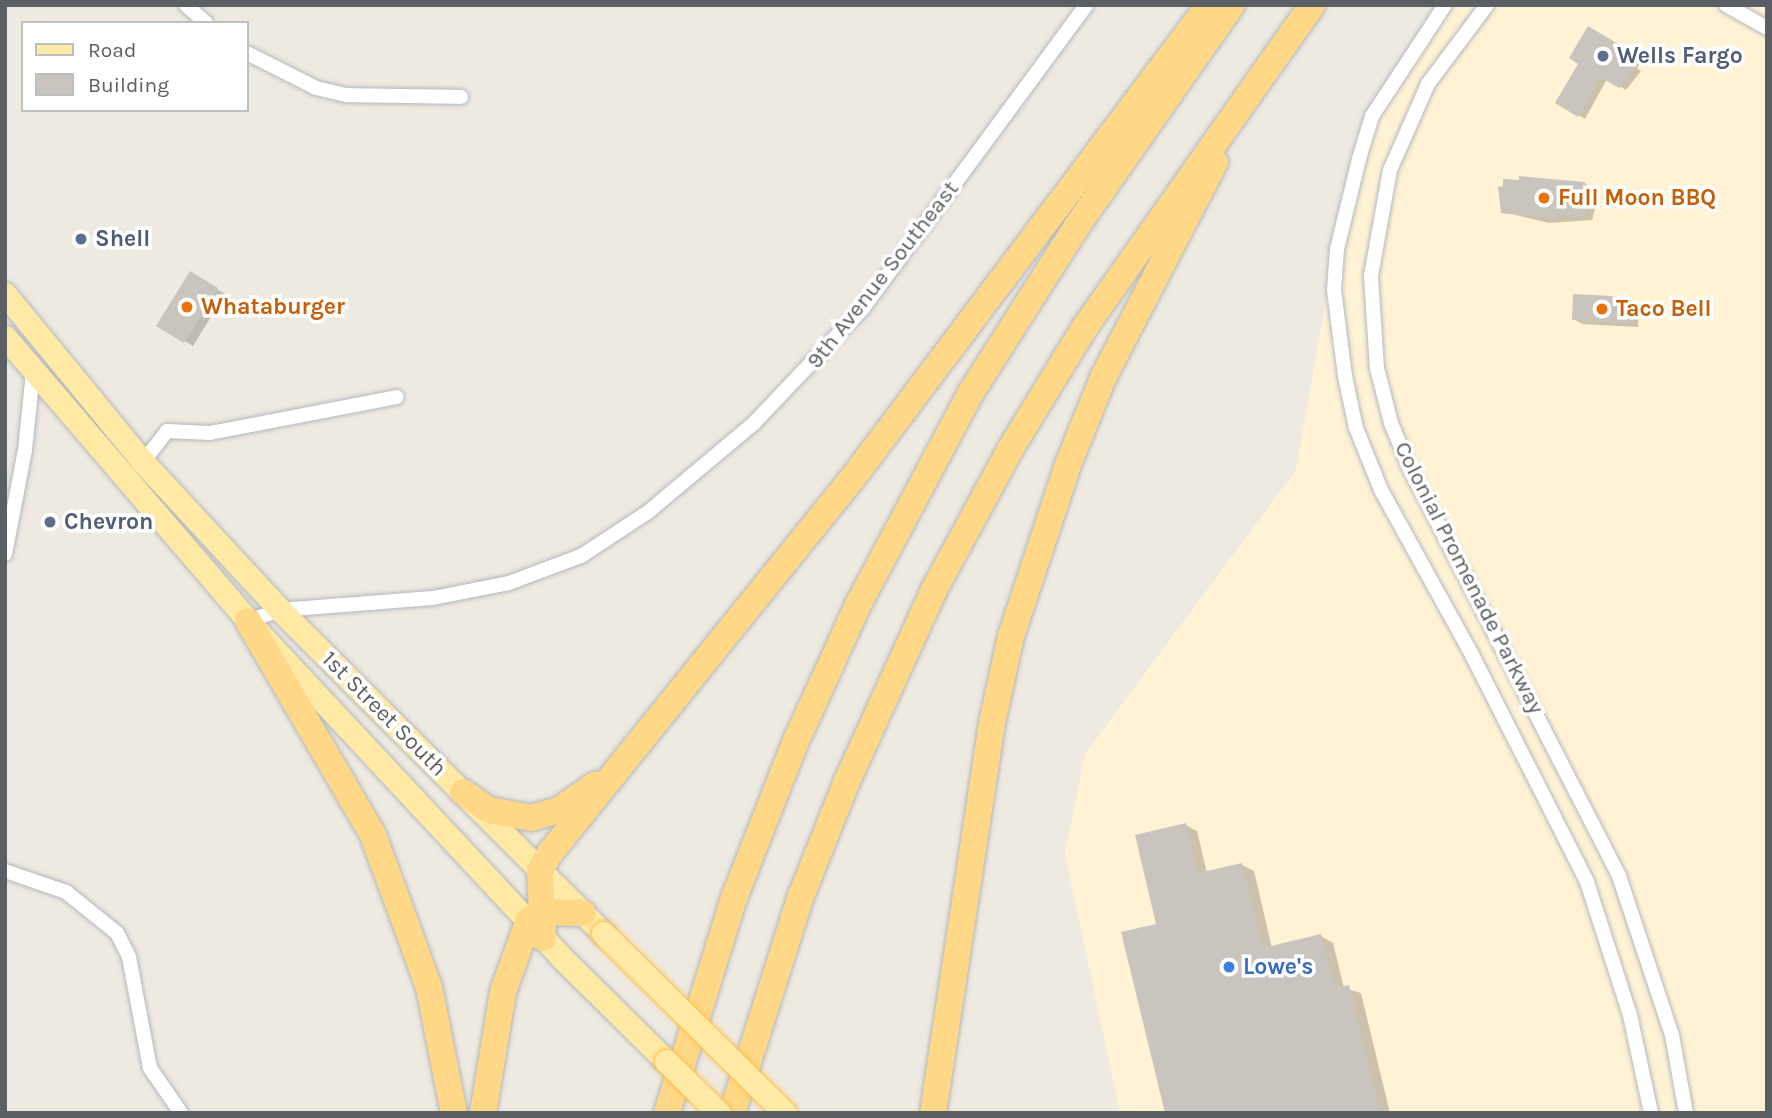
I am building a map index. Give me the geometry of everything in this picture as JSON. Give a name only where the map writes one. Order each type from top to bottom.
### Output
[{"type":"highway","points":[[543,932],[540,870],[623,761],[852,479],[1209,5]]},
{"type":"highway","points":[[667,1113],[734,898],[796,741],[859,603],[970,394],[1077,226],[1233,5]]},
{"type":"highway","points":[[732,1113],[801,895],[846,781],[935,588],[1063,361],[1141,242],[1312,5]]},
{"type":"highway","points":[[934,1108],[992,723],[1011,636],[1069,462],[1104,376],[1245,101]]},
{"type":"highway","points":[[248,621],[373,835],[429,986],[454,1113]]},
{"type":"highway","points":[[463,792],[489,810],[519,817],[546,816],[581,797],[623,761]]},
{"type":"highway","points":[[483,1113],[503,992],[543,932],[583,913]]},
{"type":"main road","name":"1st Street South","points":[[5,294],[143,461],[280,610],[785,1113]]},
{"type":"main road","name":"1st Street South","points":[[5,337],[248,621],[719,1113]]},
{"type":"main road","points":[[33,371],[51,351]]},
{"type":"street","points":[[186,5],[204,21]]},
{"type":"street","name":"9th Avenue Southeast","points":[[248,621],[280,610],[433,598],[509,583],[581,556],[648,512],[754,423],[863,308],[1086,5]]},
{"type":"street","name":"Colonial Promenade Parkway","points":[[1445,5],[1372,116],[1359,159],[1336,262],[1337,323],[1345,376],[1356,428],[1381,490],[1472,654],[1587,882],[1630,1015],[1651,1113]]},
{"type":"street","name":"Colonial Promenade Parkway","points":[[1487,5],[1428,84],[1390,170],[1371,276],[1377,368],[1391,423],[1410,469],[1619,876],[1672,1035],[1686,1113]]},
{"type":"street","points":[[1726,5],[1767,27]]},
{"type":"street","points":[[248,54],[316,88],[346,95],[461,97]]},
{"type":"street","points":[[5,554],[25,450],[33,371]]},
{"type":"street","points":[[143,461],[167,431],[210,433],[397,397]]},
{"type":"street","points":[[5,871],[66,892],[117,933],[129,957],[150,1069],[181,1113]]},
{"type":"shaded area","points":[[1442,5],[1767,5],[1767,1113],[1120,1113],[1065,854],[1085,754],[1296,470],[1330,276],[1371,104]]},
{"type":"building","name":"Wells Fargo","points":[[1588,26],[1637,55],[1632,63],[1636,66],[1619,88],[1600,77],[1578,117],[1555,103],[1578,64],[1569,58]]},
{"type":"building","name":"Full Moon BBQ","points":[[1519,176],[1584,182],[1591,188],[1589,210],[1583,216],[1557,215],[1557,219],[1501,213],[1498,186],[1503,187],[1503,179],[1519,180]]},
{"type":"building","name":"Whataburger","points":[[190,271],[218,288],[184,343],[156,326]]},
{"type":"building","name":"Taco Bell","points":[[1573,294],[1631,297],[1630,324],[1572,320]]},
{"type":"building","name":"Lowe's","points":[[1186,823],[1198,873],[1242,863],[1263,948],[1321,934],[1335,988],[1349,985],[1380,1113],[1165,1113],[1121,932],[1156,924],[1135,835]]},
{"type":"place","name":"Wells Fargo","points":[[1603,56]]},
{"type":"place","name":"Full Moon BBQ","points":[[1544,198]]},
{"type":"place","name":"Shell","points":[[81,239]]},
{"type":"place","name":"Whataburger","points":[[187,307]]},
{"type":"place","name":"Taco Bell","points":[[1602,309]]},
{"type":"place","name":"Chevron","points":[[50,522]]},
{"type":"place","name":"Lowe's","points":[[1229,967]]}]
